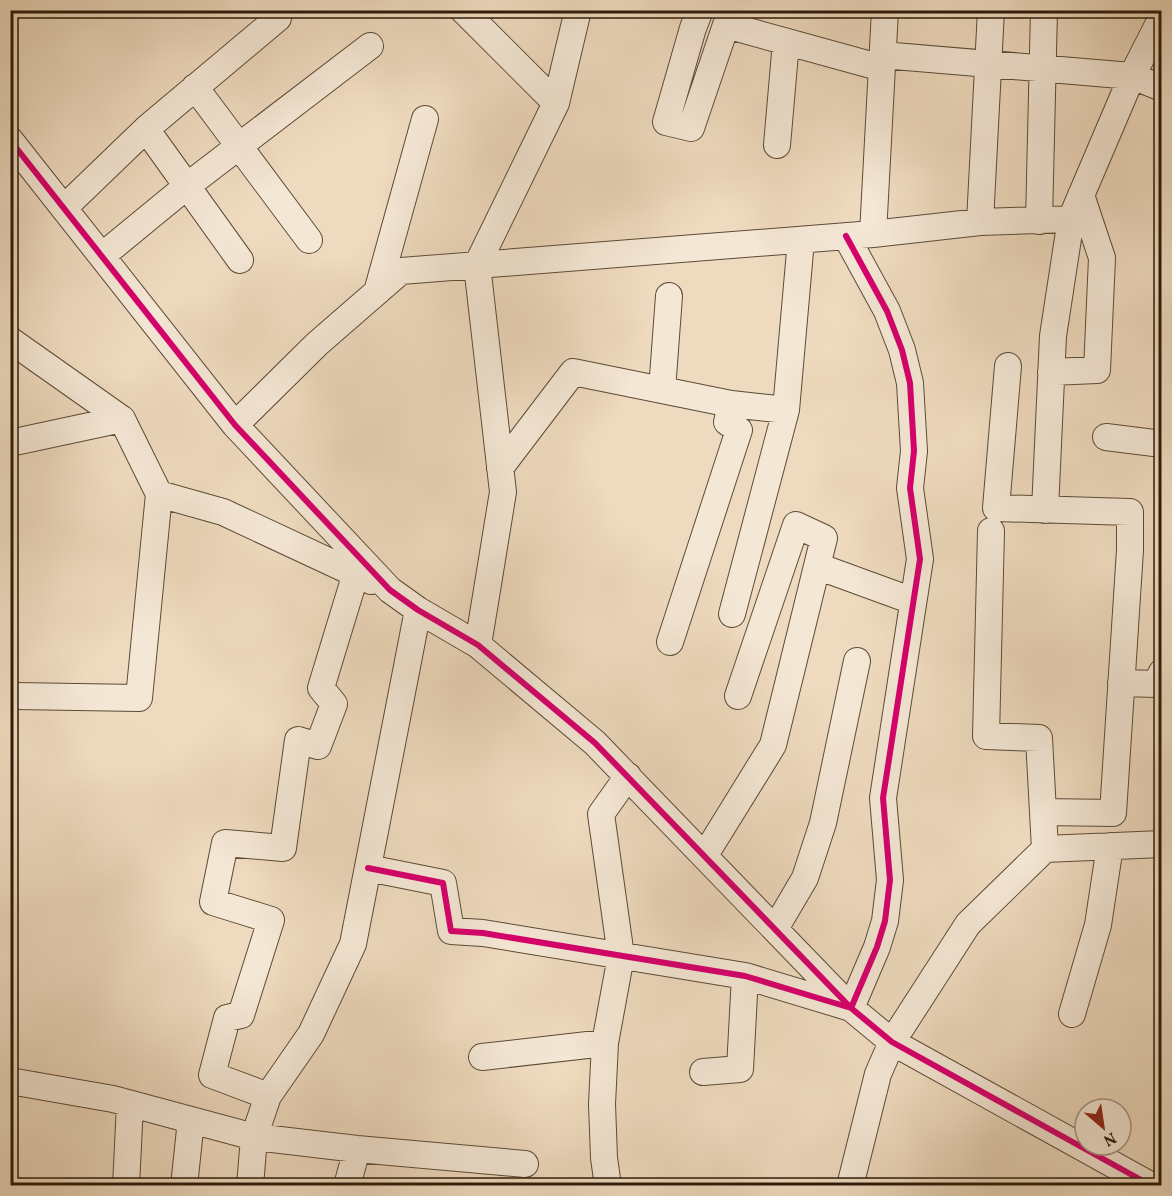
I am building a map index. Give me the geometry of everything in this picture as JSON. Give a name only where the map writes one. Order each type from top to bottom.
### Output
[{"type":"street","points":[[463,10],[556,103]]},
{"type":"street","points":[[478,645],[502,492],[477,265],[556,103],[579,10]]},
{"type":"street","points":[[700,10],[666,122],[691,128],[726,25],[786,42],[882,62],[988,64],[1132,76],[1161,88]]},
{"type":"street","points":[[873,234],[885,10]]},
{"type":"street","points":[[980,222],[992,10]]},
{"type":"street","points":[[1039,221],[1044,10]]},
{"type":"street","points":[[65,207],[146,129],[278,18]]},
{"type":"street","points":[[1045,510],[1053,336],[1071,219],[1132,76],[1160,18]]},
{"type":"street","points":[[777,145],[786,42]]},
{"type":"street","points":[[103,255],[187,186],[370,46]]},
{"type":"street","points":[[195,87],[309,240]]},
{"type":"street","points":[[376,292],[425,119]]},
{"type":"street","points":[[146,129],[240,260]]},
{"type":"street","points":[[16,156],[65,207],[235,425],[390,590]]},
{"type":"street","points":[[1051,372],[1097,370],[1102,258],[1081,195]]},
{"type":"street","points":[[235,425],[317,344],[401,271],[873,234],[980,222],[1071,219]]},
{"type":"street","points":[[846,236],[887,311],[902,350],[910,383],[914,451],[910,488],[920,559],[883,798],[890,880],[885,921],[877,947],[851,1008]]},
{"type":"street","points":[[732,614],[786,410],[801,240]]},
{"type":"street","points":[[662,390],[669,296]]},
{"type":"street","points":[[10,340],[122,419],[159,494],[139,698],[15,696]]},
{"type":"street","points":[[1008,366],[996,508],[1130,512],[1130,550],[1113,813],[1043,812]]},
{"type":"street","points":[[500,468],[573,372],[731,404],[786,410]]},
{"type":"street","points":[[670,642],[738,430],[727,422],[731,404]]},
{"type":"street","points":[[10,443],[122,419]]},
{"type":"street","points":[[1106,437],[1161,444]]},
{"type":"street","points":[[159,494],[223,512],[356,573],[390,590],[418,610],[478,645],[595,743],[851,1008],[891,1042],[1152,1185]]},
{"type":"street","points":[[705,855],[773,745],[824,538],[796,525],[738,696]]},
{"type":"street","points":[[991,531],[986,736],[1039,738],[1046,849]]},
{"type":"street","points":[[817,566],[914,601]]},
{"type":"street","points":[[268,1096],[212,1075],[227,1018],[241,1016],[271,920],[213,902],[225,843],[283,848],[298,740],[318,746],[334,704],[321,688],[356,573]]},
{"type":"street","points":[[250,1185],[254,1137],[268,1096],[311,1034],[353,944],[418,610]]},
{"type":"street","points":[[775,929],[805,878],[823,823],[857,661]]},
{"type":"street","points":[[1121,683],[1156,684],[1161,672]]},
{"type":"street","points":[[608,1185],[604,1158],[602,1104],[604,1043],[621,956],[601,814],[628,776]]},
{"type":"street","points":[[853,1184],[878,1074],[891,1042],[968,924],[1046,849],[1161,844]]},
{"type":"street","points":[[1072,1014],[1098,925],[1110,846]]},
{"type":"street","points":[[368,868],[443,883],[452,931],[483,933],[745,976],[851,1008]]},
{"type":"street","points":[[703,1072],[740,1069],[745,976]]},
{"type":"street","points":[[482,1057],[604,1043]]},
{"type":"street","points":[[10,1081],[130,1104],[254,1137],[525,1164]]},
{"type":"street","points":[[126,1185],[130,1104]]},
{"type":"street","points":[[184,1185],[190,1120]]},
{"type":"street","points":[[347,1185],[357,1149]]},
{"type":"cycle path","points":[[10,140],[235,425],[390,590],[418,610],[478,645],[595,743],[851,1008],[892,1042],[1152,1186]]},
{"type":"cycle path","points":[[368,868],[443,883],[451,931],[483,933],[745,976],[851,1008],[877,947],[885,921],[890,880],[883,798],[920,559],[910,488],[914,451],[910,383],[902,350],[887,311],[846,236]]}]
